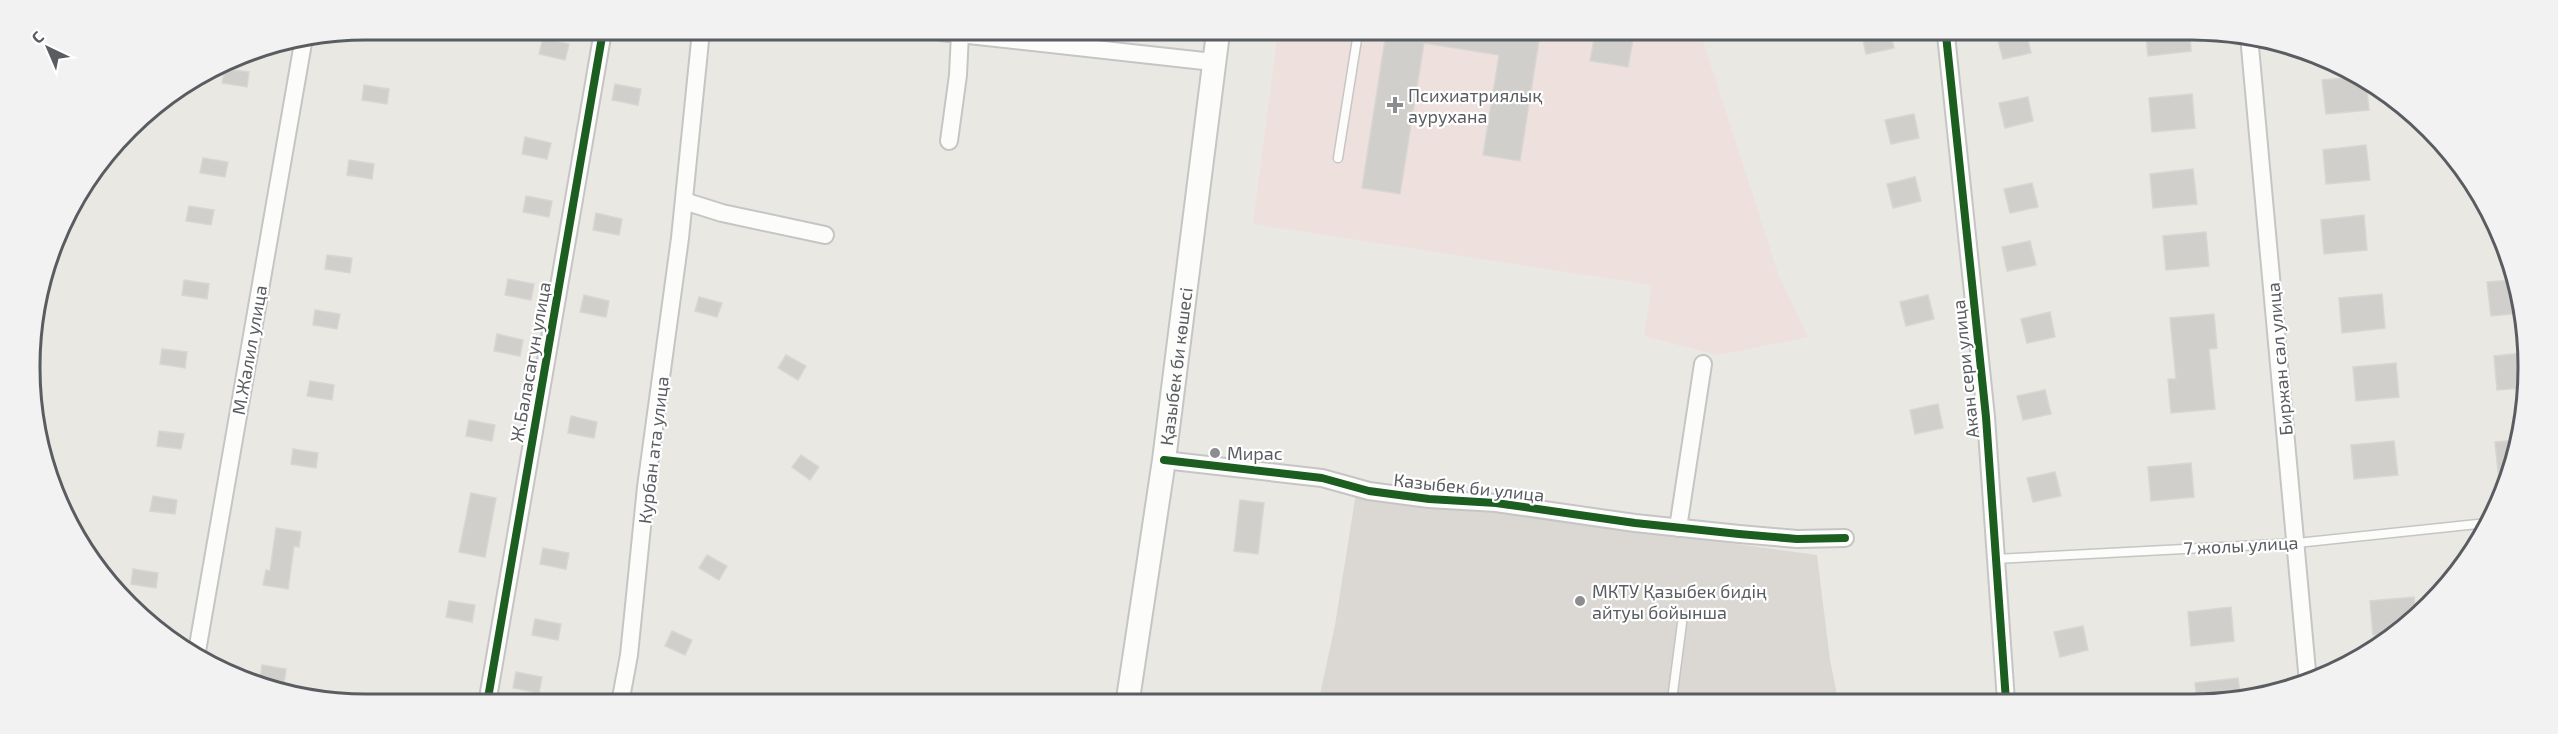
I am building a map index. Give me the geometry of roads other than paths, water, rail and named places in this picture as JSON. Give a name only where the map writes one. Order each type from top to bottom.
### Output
[{"type":"main road","name":"Қазыбек би көшесі","points":[[1129,694],[1164,460],[1217,40]]},
{"type":"street","name":"Ж.Баласагун улица","points":[[489,694],[601,40]]},
{"type":"street","name":"Курбан ата улица","points":[[622,694],[629,655],[646,487],[684,201],[700,40]]},
{"type":"street","points":[[949,141],[958,75],[960,40]]},
{"type":"street","points":[[1014,40],[1213,62]]},
{"type":"street","name":"Акан сери улица","points":[[1947,40],[1986,417],[2005,694]]},
{"type":"street","name":"Биржан сал улица","points":[[2249,46],[2307,672]]},
{"type":"street","name":"М.Жалил улица","points":[[198,646],[302,47]]},
{"type":"street","points":[[684,201],[722,213],[825,235]]},
{"type":"street","points":[[1678,528],[1703,364]]},
{"type":"street","name":"Казыбек би улица","points":[[1164,460],[1322,478],[1369,491],[1429,500],[1496,503],[1678,528],[1797,539],[1845,538]]},
{"type":"lane","points":[[1338,158],[1357,40]]},
{"type":"lane","name":"7 жолы улица","points":[[1995,559],[2297,543],[2477,524]]},
{"type":"lane","points":[[1673,694],[1682,623]]},
{"type":"place","name":"Психиатриялық аурухана","points":[[1395,105]]},
{"type":"place","name":"Мирас","points":[[1215,453]]},
{"type":"place","name":"МКТУ Қазыбек бидің айтуы бойынша","points":[[1580,601]]}]
